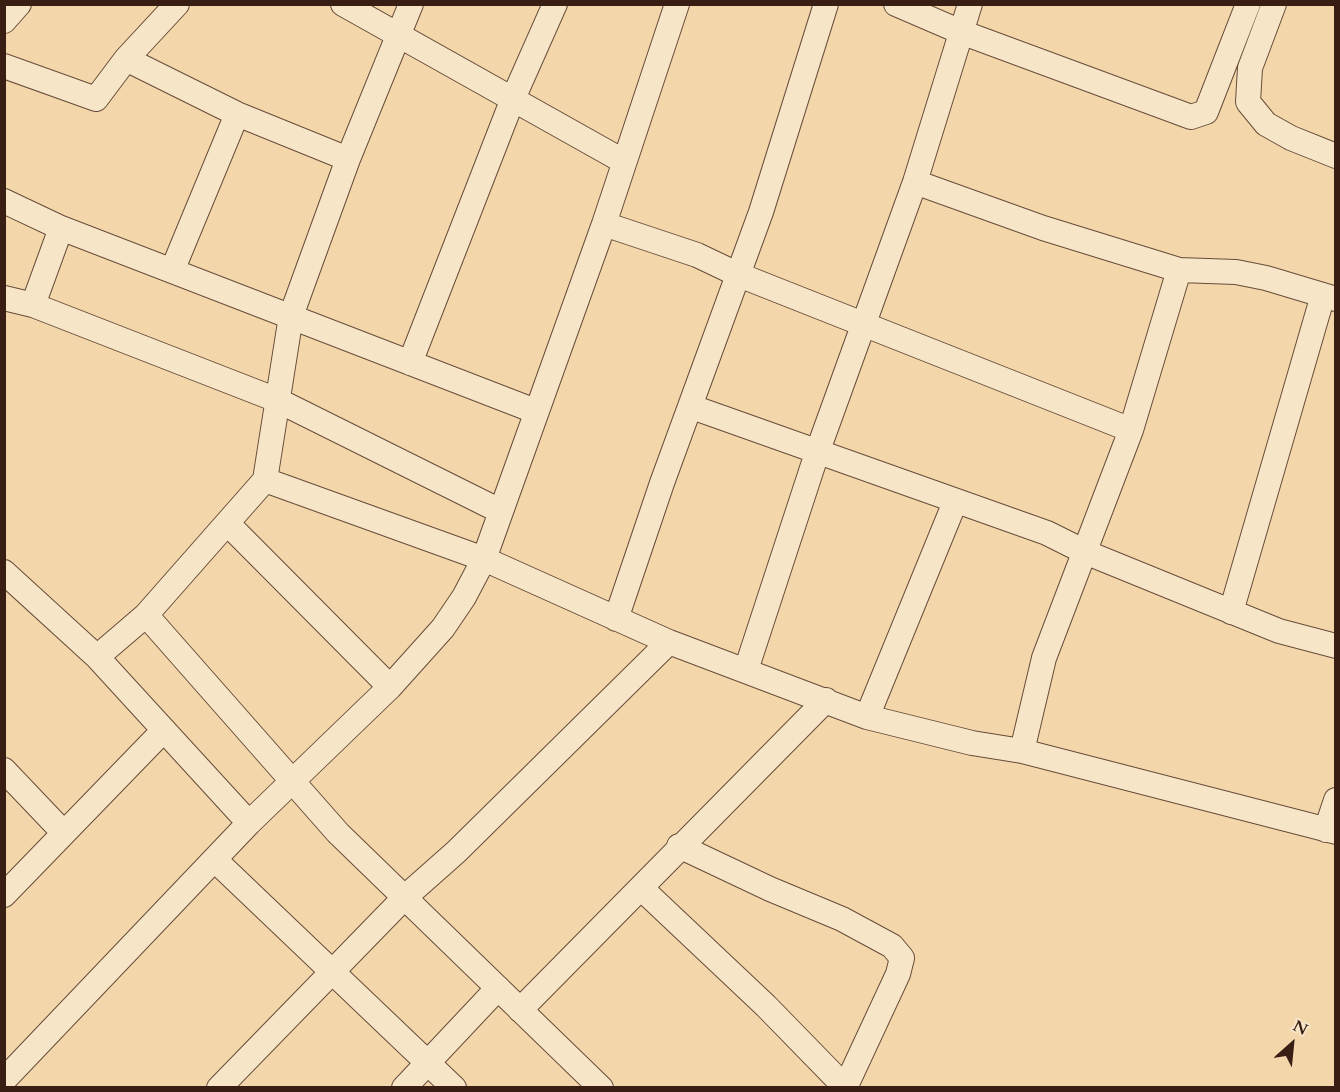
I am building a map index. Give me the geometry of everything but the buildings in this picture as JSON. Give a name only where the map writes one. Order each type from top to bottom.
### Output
[{"type":"street","points":[[4,21],[19,4]]},
{"type":"street","points":[[4,66],[96,99],[126,59],[177,4]]},
{"type":"street","points":[[343,4],[395,36],[623,161]]},
{"type":"street","points":[[97,657],[146,615],[265,480],[291,316],[395,36],[411,4]]},
{"type":"street","points":[[410,363],[512,101],[555,4]]},
{"type":"street","points":[[4,1080],[249,824],[390,687],[443,627],[464,597],[484,558],[604,224],[623,161],[677,4]]},
{"type":"street","points":[[616,619],[662,483],[692,407],[761,212],[826,4]]},
{"type":"street","points":[[896,4],[961,32],[1191,117],[1206,112],[1248,4]]},
{"type":"street","points":[[746,670],[818,453],[915,182],[970,4]]},
{"type":"street","points":[[1274,4],[1250,68],[1248,102],[1266,124],[1291,138],[1335,156]]},
{"type":"street","points":[[126,59],[237,114],[348,159]]},
{"type":"street","points":[[172,271],[237,114]]},
{"type":"street","points":[[915,182],[1043,228],[1179,270],[1236,272],[1266,278],[1329,297],[1231,612]]},
{"type":"street","points":[[4,201],[61,228],[535,411]]},
{"type":"street","points":[[604,224],[697,255],[739,275],[1131,430]]},
{"type":"street","points":[[33,305],[61,228]]},
{"type":"street","points":[[1022,752],[1044,657],[1131,430],[1179,270]]},
{"type":"street","points":[[4,298],[33,305],[277,400],[500,511]]},
{"type":"street","points":[[692,407],[1047,533],[1085,552],[1279,631],[1335,646]]},
{"type":"street","points":[[265,480],[484,558],[669,642],[867,717],[972,743],[1022,752],[1331,831],[1335,800]]},
{"type":"street","points":[[867,717],[955,502]]},
{"type":"street","points":[[228,524],[390,687]]},
{"type":"street","points":[[4,572],[97,657],[249,824]]},
{"type":"street","points":[[146,615],[291,782],[404,898],[601,1088]]},
{"type":"street","points":[[219,1088],[404,898],[456,852],[669,642]]},
{"type":"street","points":[[520,1010],[826,700]]},
{"type":"street","points":[[4,895],[163,732]]},
{"type":"street","points":[[4,770],[63,832]]},
{"type":"street","points":[[641,888],[766,1006],[845,1087],[898,974],[902,958],[892,946],[842,919],[770,889],[680,846]]},
{"type":"street","points":[[215,860],[454,1088]]},
{"type":"street","points":[[404,1088],[498,988]]}]
